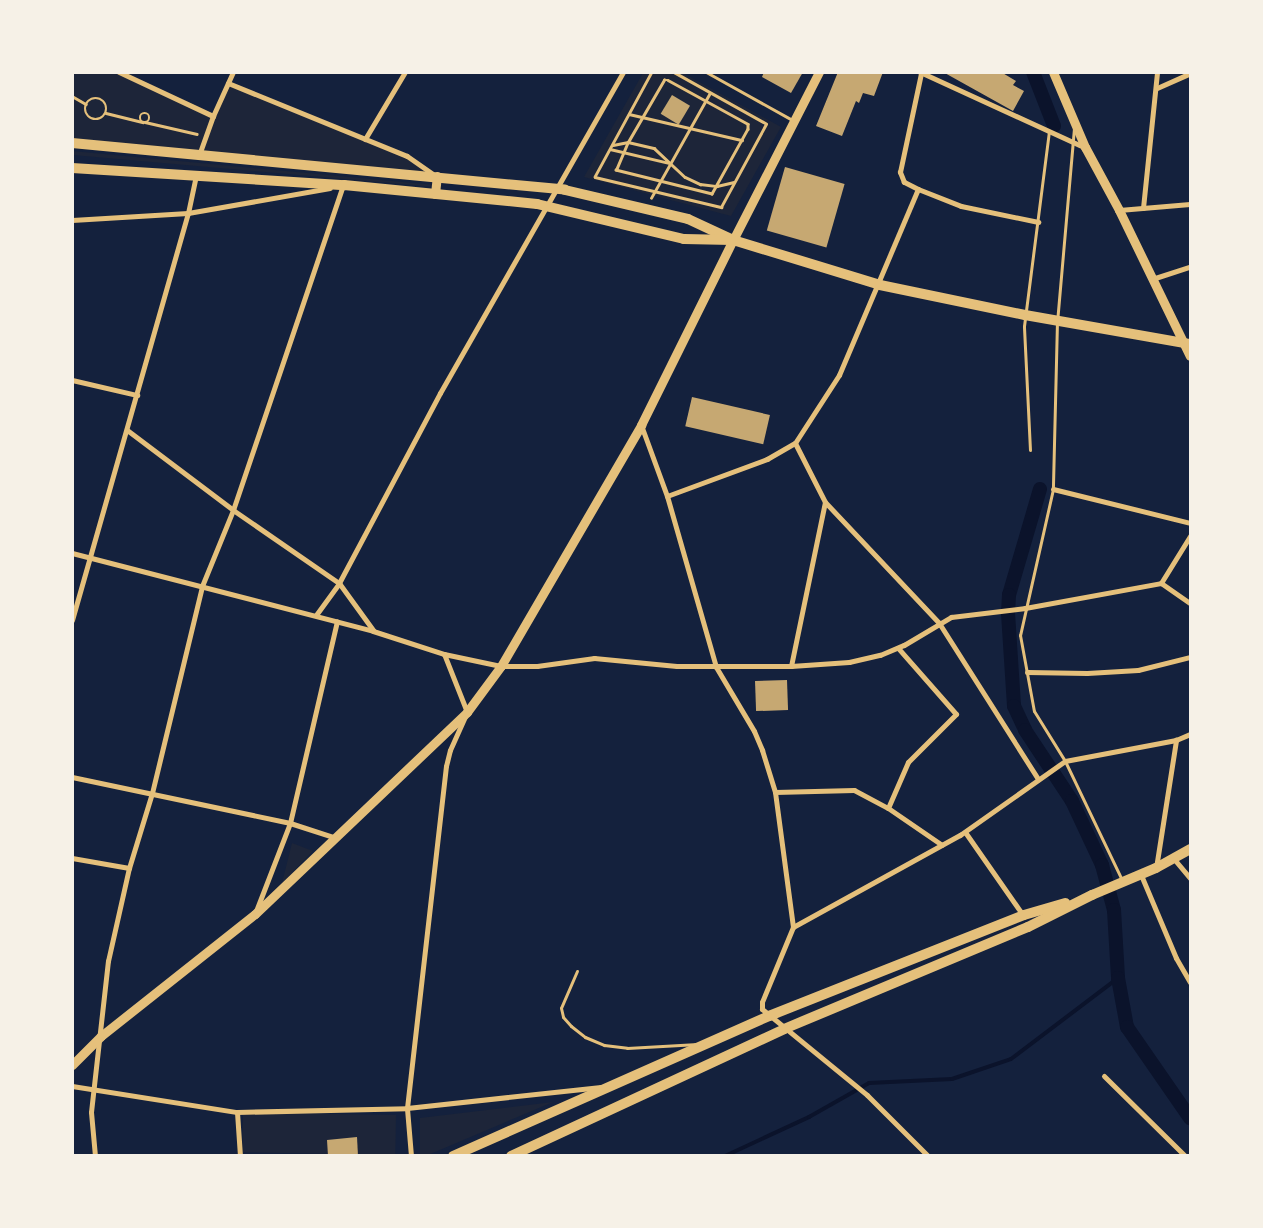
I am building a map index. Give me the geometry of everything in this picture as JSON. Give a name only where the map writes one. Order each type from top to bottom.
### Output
[{"type":"main road","points":[[72,143],[556,188],[645,208],[700,223],[732,240],[880,284],[1025,315],[1188,344]]},
{"type":"main road","points":[[72,168],[196,174],[344,185],[547,205],[684,239],[732,240]]},
{"type":"main road","points":[[510,1156],[784,1029],[1028,926],[1092,895],[1156,868],[1190,849]]},
{"type":"main road","points":[[453,1156],[606,1086],[769,1016],[1024,915],[1092,895]]},
{"type":"street","points":[[119,72],[132,75],[213,116]]},
{"type":"street","points":[[199,155],[213,116],[233,72]]},
{"type":"street","points":[[365,139],[405,72]]},
{"type":"street","points":[[316,615],[339,583],[440,393],[623,72]]},
{"type":"street","points":[[72,1065],[101,1036],[255,914],[333,837],[467,712],[501,666],[641,425],[732,240],[819,72]]},
{"type":"street","points":[[1053,72],[1085,148],[1152,279],[1188,344],[1190,356]]},
{"type":"street","points":[[1143,208],[1157,88],[1157,72]]},
{"type":"street","points":[[1038,222],[961,206],[904,182],[900,172],[921,73],[1085,148]]},
{"type":"street","points":[[1157,88],[1190,73]]},
{"type":"street","points":[[228,83],[417,161],[437,176],[435,194]]},
{"type":"street","points":[[72,620],[188,213],[196,174]]},
{"type":"street","points":[[72,220],[188,213],[344,185],[233,510],[202,586],[152,793],[129,868],[108,961],[91,1112],[95,1156]]},
{"type":"street","points":[[667,496],[767,459],[795,443],[835,382],[880,284],[918,189]]},
{"type":"street","points":[[1118,210],[1190,204]]},
{"type":"street","points":[[1152,279],[1190,267]]},
{"type":"street","points":[[72,380],[137,395]]},
{"type":"street","points":[[641,425],[667,496],[716,667],[754,731],[775,792],[793,927],[762,1002],[762,1009],[784,1029],[867,1095],[928,1156]]},
{"type":"street","points":[[126,430],[233,510],[339,583],[373,630]]},
{"type":"street","points":[[795,443],[825,502],[939,623],[1038,779]]},
{"type":"street","points":[[1053,489],[1190,523]]},
{"type":"street","points":[[791,666],[825,502]]},
{"type":"street","points":[[1161,583],[1190,536]]},
{"type":"street","points":[[72,553],[373,630],[444,654],[501,666],[537,666],[599,658],[677,666],[791,666],[869,658],[898,648],[939,623],[957,616],[1025,608],[1161,583],[1190,603]]},
{"type":"street","points":[[255,914],[290,823],[337,621]]},
{"type":"street","points":[[888,808],[908,762],[956,714],[898,648]]},
{"type":"street","points":[[411,1156],[407,1108],[446,766],[467,712],[444,654]]},
{"type":"street","points":[[1026,672],[1087,673],[1138,670],[1190,657]]},
{"type":"street","points":[[793,927],[965,832],[1065,761],[1176,740],[1190,734]]},
{"type":"street","points":[[1156,868],[1176,740]]},
{"type":"street","points":[[72,777],[290,823],[333,837]]},
{"type":"street","points":[[775,792],[854,790],[888,808],[942,845]]},
{"type":"street","points":[[965,832],[1024,915]]},
{"type":"street","points":[[72,858],[129,868]]},
{"type":"street","points":[[1174,859],[1190,878]]},
{"type":"street","points":[[1141,874],[1176,958],[1190,982]]},
{"type":"street","points":[[1104,1076],[1182,1154]]},
{"type":"street","points":[[72,1086],[237,1112],[407,1108],[606,1086]]},
{"type":"street","points":[[237,1112],[240,1156]]},
{"type":"lane","points":[[706,72],[794,121]]},
{"type":"lane","points":[[1074,123],[1056,321],[1053,489],[1020,635],[1034,711],[1065,761],[1123,882]]},
{"type":"lane","points":[[1030,450],[1025,315],[1049,132]]},
{"type":"lane","points":[[577,971],[561,1008],[563,1017],[585,1037],[615,1047],[691,1043],[700,1045]]},
{"type":"path","points":[[652,72],[595,177],[721,207],[766,124],[673,72]]},
{"type":"path","points":[[664,80],[668,80],[706,100],[747,123],[748,129],[713,193],[709,194],[617,171],[615,166],[664,80]]},
{"type":"path","points":[[645,208],[710,93]]},
{"type":"path","points":[[72,96],[86,104]]},
{"type":"path","points":[[99,98],[105,102],[106,113],[98,119],[92,118],[85,110],[86,104],[92,99],[99,98]]},
{"type":"path","points":[[106,113],[205,136]]},
{"type":"path","points":[[629,114],[742,140]]},
{"type":"path","points":[[612,145],[628,142],[654,148],[692,182],[717,186],[734,182]]},
{"type":"path","points":[[610,150],[670,164]]},
{"type":"shaded area","points":[[73,73],[119,73],[213,116],[228,83],[407,156],[437,176],[73,143]]},
{"type":"shaded area","points":[[643,73],[683,73],[781,127],[731,216],[584,177]]},
{"type":"shaded area","points":[[72,151],[435,185],[435,187],[73,155]]},
{"type":"shaded area","points":[[292,843],[313,851],[282,883]]},
{"type":"shaded area","points":[[553,1102],[428,1155],[420,1155],[420,1118]]},
{"type":"shaded area","points":[[243,1112],[396,1115],[395,1155],[242,1152]]},
{"type":"building","points":[[764,72],[803,72],[791,93],[762,77]]},
{"type":"building","points":[[838,72],[883,72],[874,96],[863,93],[859,103],[856,101],[842,136],[816,126]]},
{"type":"building","points":[[943,72],[1001,72],[1016,81],[1013,85],[1024,91],[1013,111]]},
{"type":"building","points":[[672,95],[690,106],[679,125],[661,114]]},
{"type":"building","points":[[785,167],[845,184],[826,248],[767,230]]},
{"type":"building","points":[[692,397],[770,415],[763,444],[685,426]]},
{"type":"building","points":[[787,680],[788,710],[756,711],[755,681]]},
{"type":"building","points":[[357,1137],[358,1156],[328,1156],[327,1140]]},
{"type":"waterway","points":[[1033,72],[1054,126]]},
{"type":"waterway","points":[[1040,489],[1009,595],[1008,613],[1014,706],[1025,730],[1072,801],[1102,865],[1114,910],[1118,978],[1127,1027],[1190,1118]]},
{"type":"waterway","points":[[725,1156],[809,1117],[869,1083],[952,1079],[1011,1059],[1118,978]]}]
